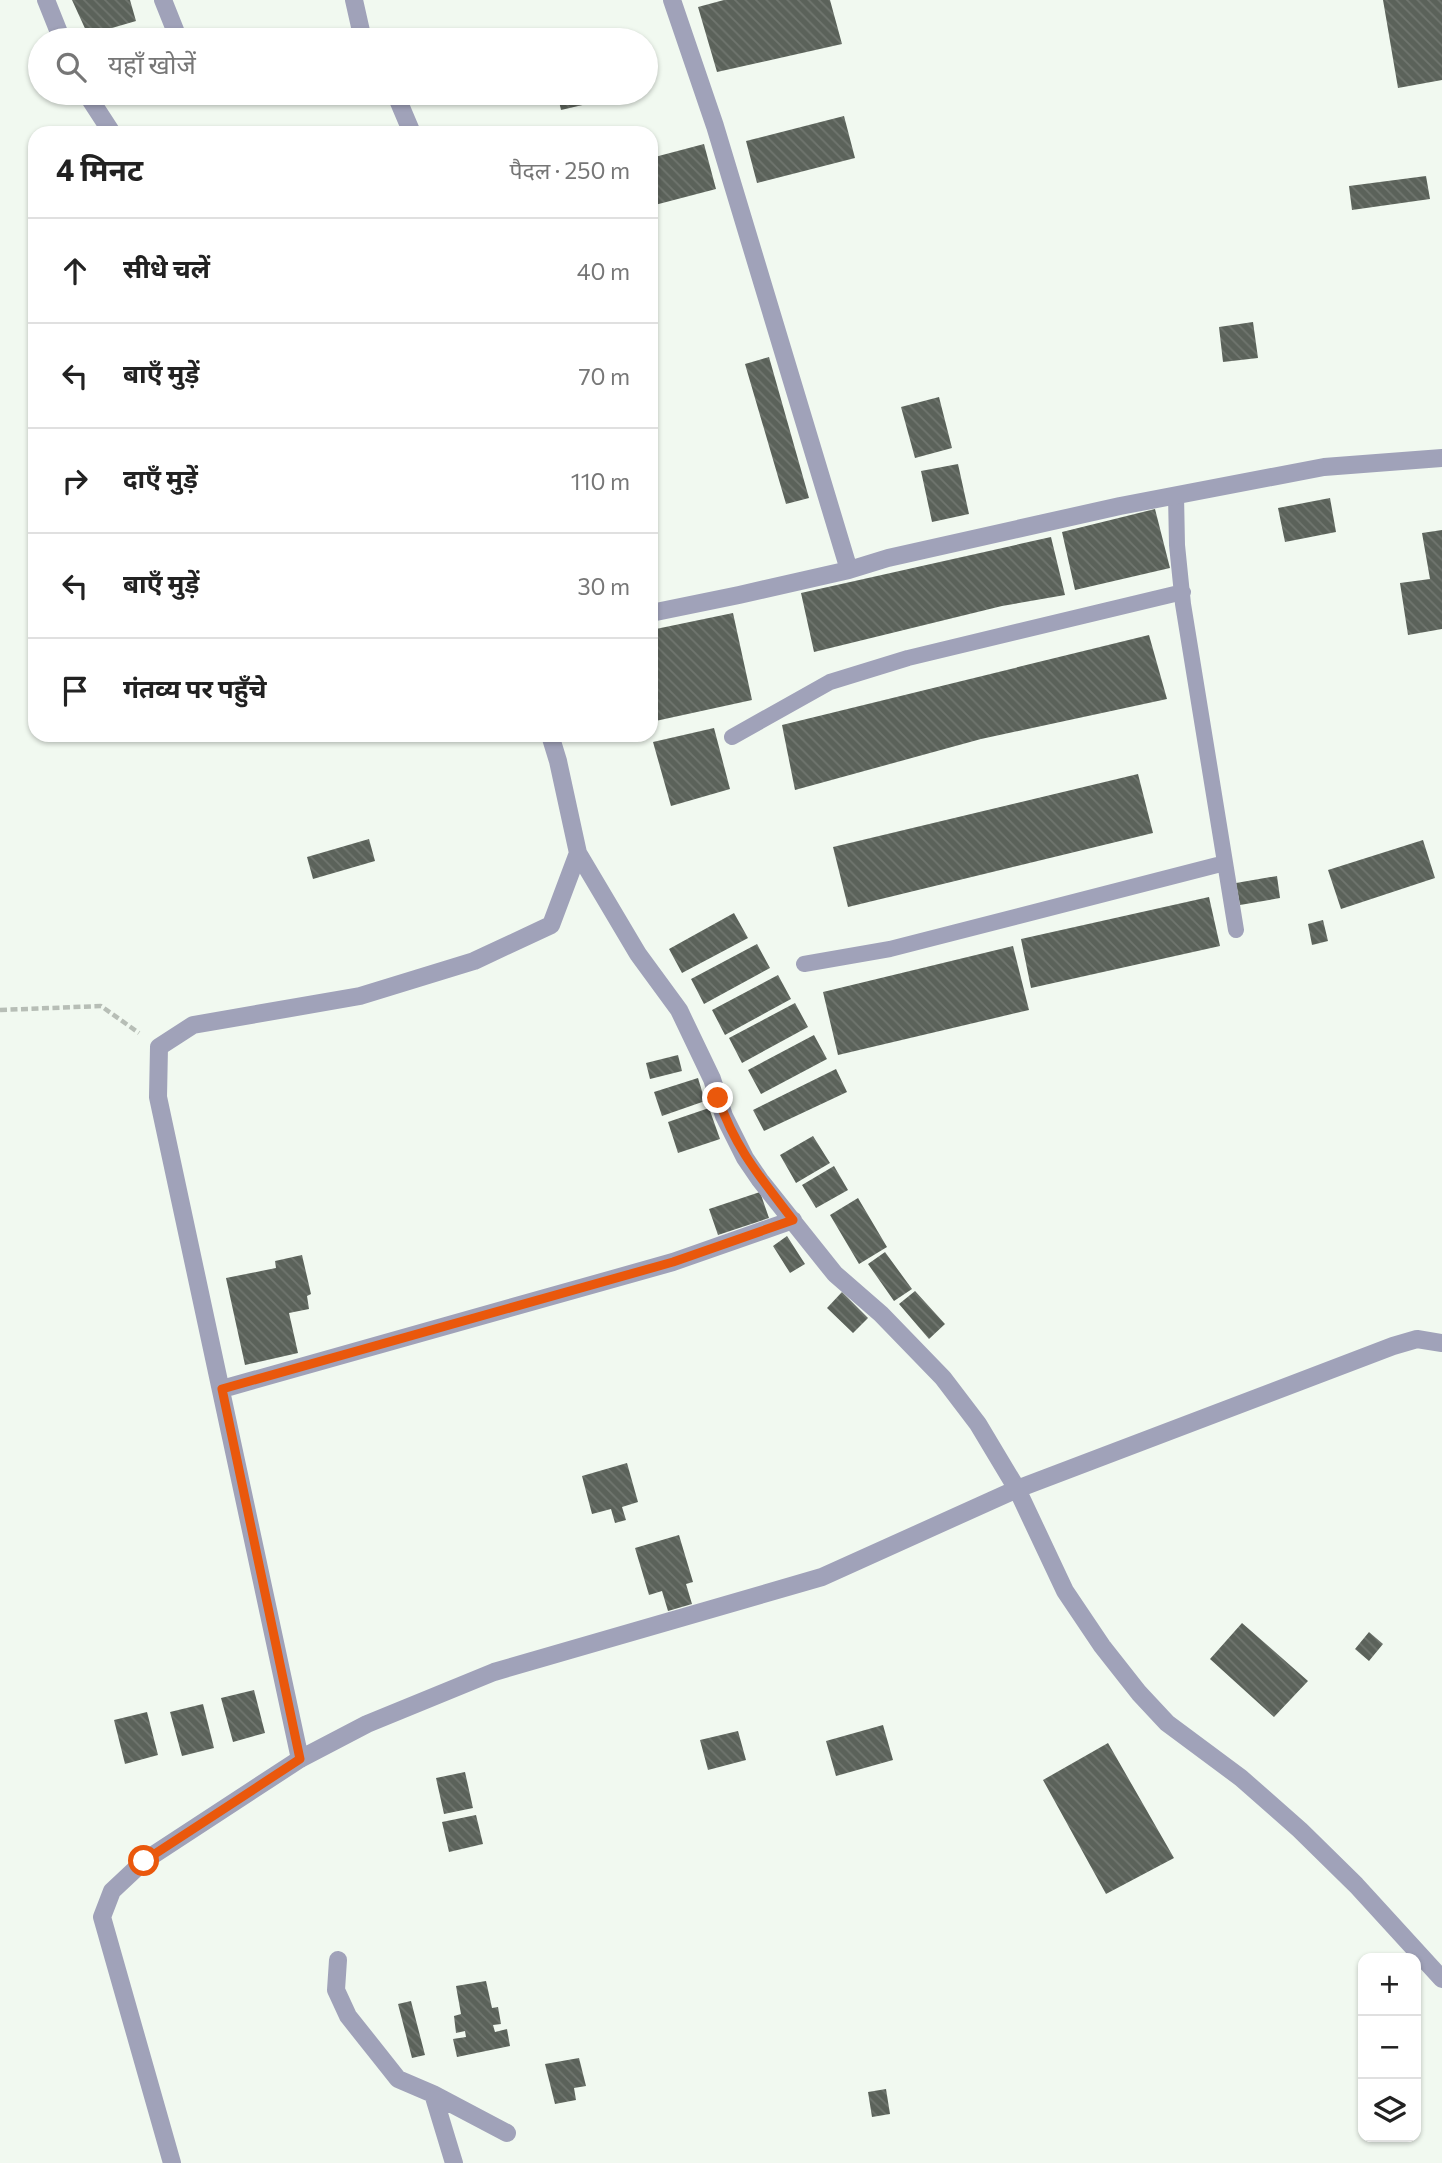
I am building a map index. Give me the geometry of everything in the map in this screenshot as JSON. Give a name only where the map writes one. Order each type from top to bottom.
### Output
[{"type":"street","points":[[46,0],[57,28]]},
{"type":"street","points":[[163,0],[174,28]]},
{"type":"street","points":[[354,0],[360,28]]},
{"type":"street","points":[[672,0],[715,126],[849,570]]},
{"type":"street","points":[[94,105],[107,126]]},
{"type":"street","points":[[401,105],[409,126]]},
{"type":"street","points":[[658,611],[1176,495],[1324,467],[1442,458]]},
{"type":"street","points":[[552,742],[578,853],[638,954],[679,1010],[745,1158],[835,1274],[881,1314],[943,1378],[978,1424],[1017,1489],[1065,1591],[1102,1646],[1139,1693],[1167,1723],[1241,1778],[1300,1830],[1356,1885],[1442,1979]]},
{"type":"street","points":[[300,1759],[158,1097],[159,1047],[193,1025],[360,996],[474,961],[551,925],[578,853]]},
{"type":"street","points":[[222,1389],[673,1262],[793,1220]]},
{"type":"street","points":[[172,2163],[102,1917],[112,1891],[144,1861],[300,1759],[367,1724],[494,1672],[822,1577],[1017,1489],[1393,1346],[1417,1339],[1442,1343]]},
{"type":"street","points":[[338,1961],[336,1990],[348,2016],[398,2079],[507,2133]]},
{"type":"street","points":[[433,2094],[454,2163]]},
{"type":"lane","points":[[1176,495],[1177,545],[1193,675],[1236,930]]},
{"type":"lane","points":[[732,737],[830,682],[868,669],[1183,592]]},
{"type":"lane","points":[[804,964],[890,950],[1225,863]]},
{"type":"path","points":[[0,1010],[102,1006],[159,1047]]},
{"type":"building","points":[[72,0],[130,0],[136,21],[112,28],[85,28]]},
{"type":"building","points":[[724,0],[830,0],[842,44],[717,72],[698,7]]},
{"type":"building","points":[[1383,0],[1442,0],[1442,80],[1398,88]]},
{"type":"building","points":[[560,105],[583,105],[561,110]]},
{"type":"building","points":[[844,116],[855,158],[757,183],[746,141]]},
{"type":"building","points":[[704,144],[716,189],[658,204],[658,156]]},
{"type":"building","points":[[1426,176],[1430,199],[1352,210],[1349,186]]},
{"type":"building","points":[[1253,322],[1258,358],[1223,362],[1219,327]]},
{"type":"building","points":[[769,357],[809,498],[786,504],[745,364]]},
{"type":"building","points":[[939,397],[952,448],[915,458],[901,407]]},
{"type":"building","points":[[958,464],[969,514],[932,522],[921,471]]},
{"type":"building","points":[[1330,498],[1336,532],[1285,542],[1278,508]]},
{"type":"building","points":[[1155,509],[1170,568],[1075,590],[1062,532]]},
{"type":"building","points":[[1442,530],[1442,629],[1408,635],[1400,583],[1430,579],[1422,533]]},
{"type":"building","points":[[1051,537],[1065,595],[1002,606],[814,652],[801,593]]},
{"type":"building","points":[[733,613],[752,700],[658,720],[658,629]]},
{"type":"building","points":[[1149,635],[1167,699],[981,739],[795,790],[782,725]]},
{"type":"building","points":[[714,728],[730,789],[671,806],[653,742]]},
{"type":"building","points":[[1138,774],[1153,833],[848,907],[833,847]]},
{"type":"building","points":[[369,839],[375,861],[313,879],[307,857]]},
{"type":"building","points":[[1423,840],[1435,878],[1341,909],[1328,870]]},
{"type":"building","points":[[1277,876],[1280,898],[1240,905],[1236,883]]},
{"type":"building","points":[[1209,897],[1220,946],[1031,988],[1021,939]]},
{"type":"building","points":[[734,913],[748,938],[682,973],[669,949]]},
{"type":"building","points":[[1323,920],[1328,941],[1312,945],[1308,924]]},
{"type":"building","points":[[757,944],[770,968],[704,1004],[691,979]]},
{"type":"building","points":[[1013,946],[1029,1010],[838,1055],[823,992]]},
{"type":"building","points":[[778,975],[791,999],[725,1035],[712,1010]]},
{"type":"building","points":[[795,1003],[808,1027],[742,1063],[729,1038]]},
{"type":"building","points":[[814,1035],[827,1059],[761,1094],[748,1070]]},
{"type":"building","points":[[678,1055],[682,1071],[650,1079],[646,1063]]},
{"type":"building","points":[[836,1069],[847,1092],[764,1131],[753,1110]]},
{"type":"building","points":[[698,1078],[705,1101],[662,1116],[654,1092]]},
{"type":"building","points":[[709,1108],[720,1139],[678,1153],[668,1122]]},
{"type":"building","points":[[813,1136],[830,1163],[796,1183],[780,1155]]},
{"type":"building","points":[[834,1166],[848,1190],[816,1208],[802,1185]]},
{"type":"building","points":[[760,1192],[769,1218],[718,1235],[709,1209]]},
{"type":"building","points":[[858,1198],[887,1247],[859,1264],[830,1215]]},
{"type":"building","points":[[787,1236],[805,1264],[790,1273],[773,1246]]},
{"type":"building","points":[[885,1252],[912,1289],[894,1301],[868,1264]]},
{"type":"building","points":[[302,1255],[311,1294],[307,1296],[309,1309],[289,1313],[298,1353],[245,1365],[226,1278],[276,1268],[275,1261]]},
{"type":"building","points":[[915,1291],[945,1324],[929,1339],[899,1304]]},
{"type":"building","points":[[842,1292],[868,1318],[853,1333],[827,1308]]},
{"type":"building","points":[[627,1463],[638,1502],[622,1507],[626,1520],[615,1523],[611,1509],[592,1514],[582,1476]]},
{"type":"building","points":[[679,1535],[693,1582],[686,1584],[692,1604],[668,1611],[662,1591],[649,1595],[635,1548]]},
{"type":"building","points":[[1242,1623],[1308,1681],[1274,1717],[1210,1659]]},
{"type":"building","points":[[1369,1632],[1383,1644],[1369,1661],[1355,1649]]},
{"type":"building","points":[[254,1690],[265,1733],[233,1742],[221,1698]]},
{"type":"building","points":[[203,1704],[214,1748],[182,1756],[170,1712]]},
{"type":"building","points":[[147,1712],[158,1755],[125,1764],[114,1720]]},
{"type":"building","points":[[883,1725],[893,1760],[836,1776],[826,1741]]},
{"type":"building","points":[[738,1731],[746,1760],[708,1770],[700,1740]]},
{"type":"building","points":[[1108,1743],[1174,1858],[1106,1894],[1043,1780]]},
{"type":"building","points":[[465,1772],[473,1808],[444,1814],[436,1778]]},
{"type":"building","points":[[476,1815],[483,1844],[449,1852],[442,1822]]},
{"type":"building","points":[[486,1981],[492,2008],[498,2007],[501,2024],[493,2025],[495,2032],[507,2029],[510,2046],[457,2057],[453,2039],[466,2037],[465,2031],[456,2033],[454,2016],[461,2014],[456,1986]]},
{"type":"building","points":[[411,2001],[425,2055],[412,2058],[398,2004]]},
{"type":"building","points":[[579,2058],[586,2086],[574,2088],[576,2100],[555,2104],[545,2064]]},
{"type":"building","points":[[886,2089],[890,2114],[872,2117],[868,2092]]},
{"type":"route","points":[[144,1861],[300,1759],[222,1389],[673,1262],[793,1220],[745,1158],[718,1098]]}]
